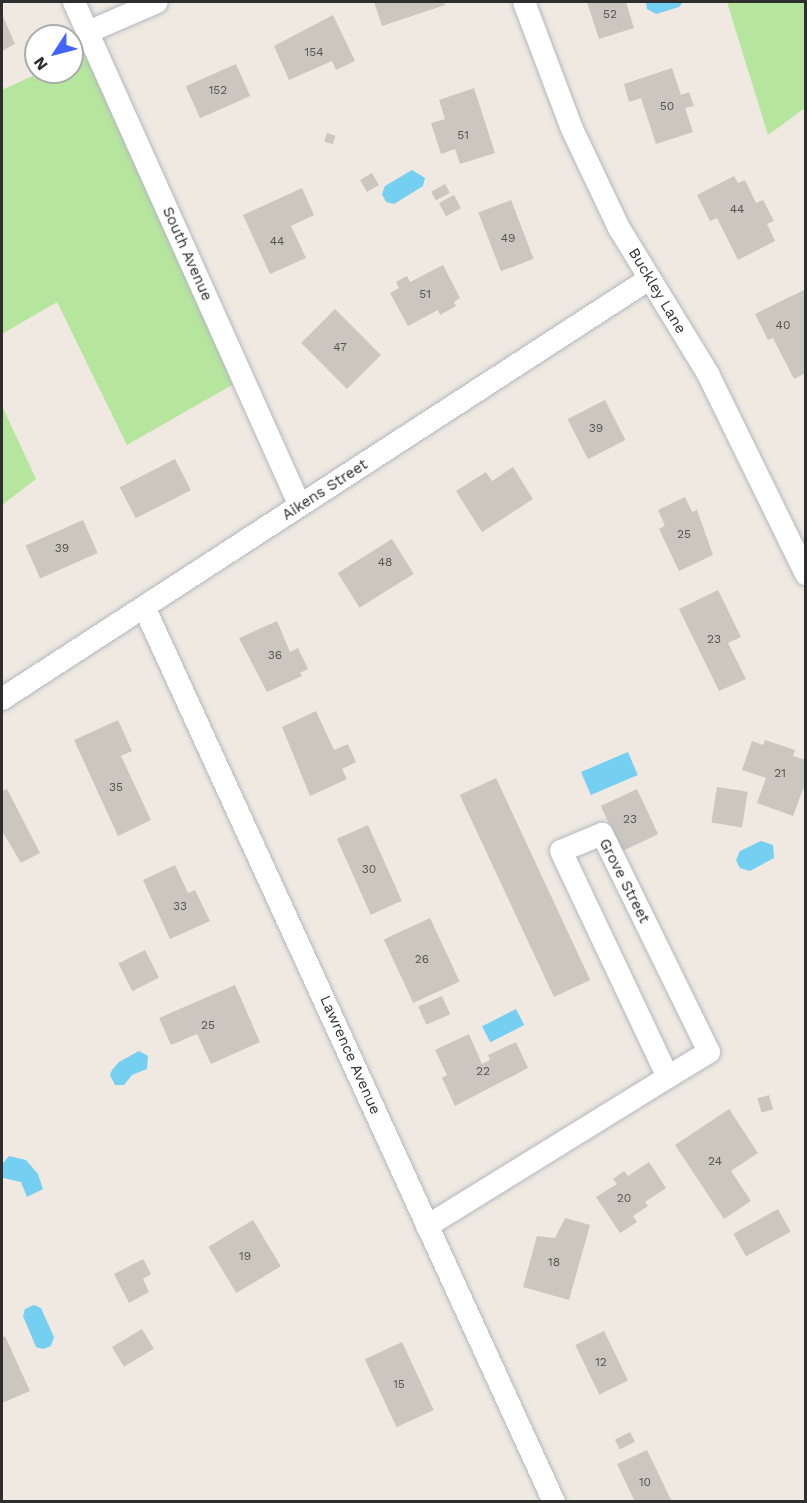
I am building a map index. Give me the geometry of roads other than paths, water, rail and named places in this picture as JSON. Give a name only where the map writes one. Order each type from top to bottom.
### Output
[{"type":"street","name":"South Avenue","points":[[74,2],[300,506]]},
{"type":"street","points":[[88,32],[157,2]]},
{"type":"street","name":"Buckley Lane","points":[[524,2],[572,129],[619,228],[708,374],[806,574]]},
{"type":"street","name":"Aikens Street","points":[[2,699],[145,609],[649,279]]},
{"type":"street","name":"Lawrence Avenue","points":[[145,609],[554,1502]]},
{"type":"street","name":"Grove Street","points":[[427,1226],[709,1052],[602,834],[561,851],[668,1077]]},
{"type":"water","points":[[646,2],[683,2],[679,7],[656,14],[647,9]]},
{"type":"water","points":[[412,170],[425,178],[423,186],[394,204],[386,202],[382,194],[385,186]]},
{"type":"water","points":[[628,752],[638,775],[591,795],[581,772]]},
{"type":"water","points":[[761,841],[773,845],[774,858],[750,871],[740,868],[736,860],[740,851]]},
{"type":"water","points":[[516,1009],[524,1025],[490,1042],[482,1026]]},
{"type":"water","points":[[139,1051],[148,1056],[147,1069],[132,1075],[124,1085],[115,1085],[110,1075],[112,1070],[119,1062]]},
{"type":"water","points":[[9,1156],[26,1160],[38,1174],[43,1189],[27,1197],[21,1182],[3,1178],[3,1163]]},
{"type":"water","points":[[34,1305],[41,1308],[54,1337],[51,1346],[43,1349],[36,1347],[23,1316],[25,1309]]}]
